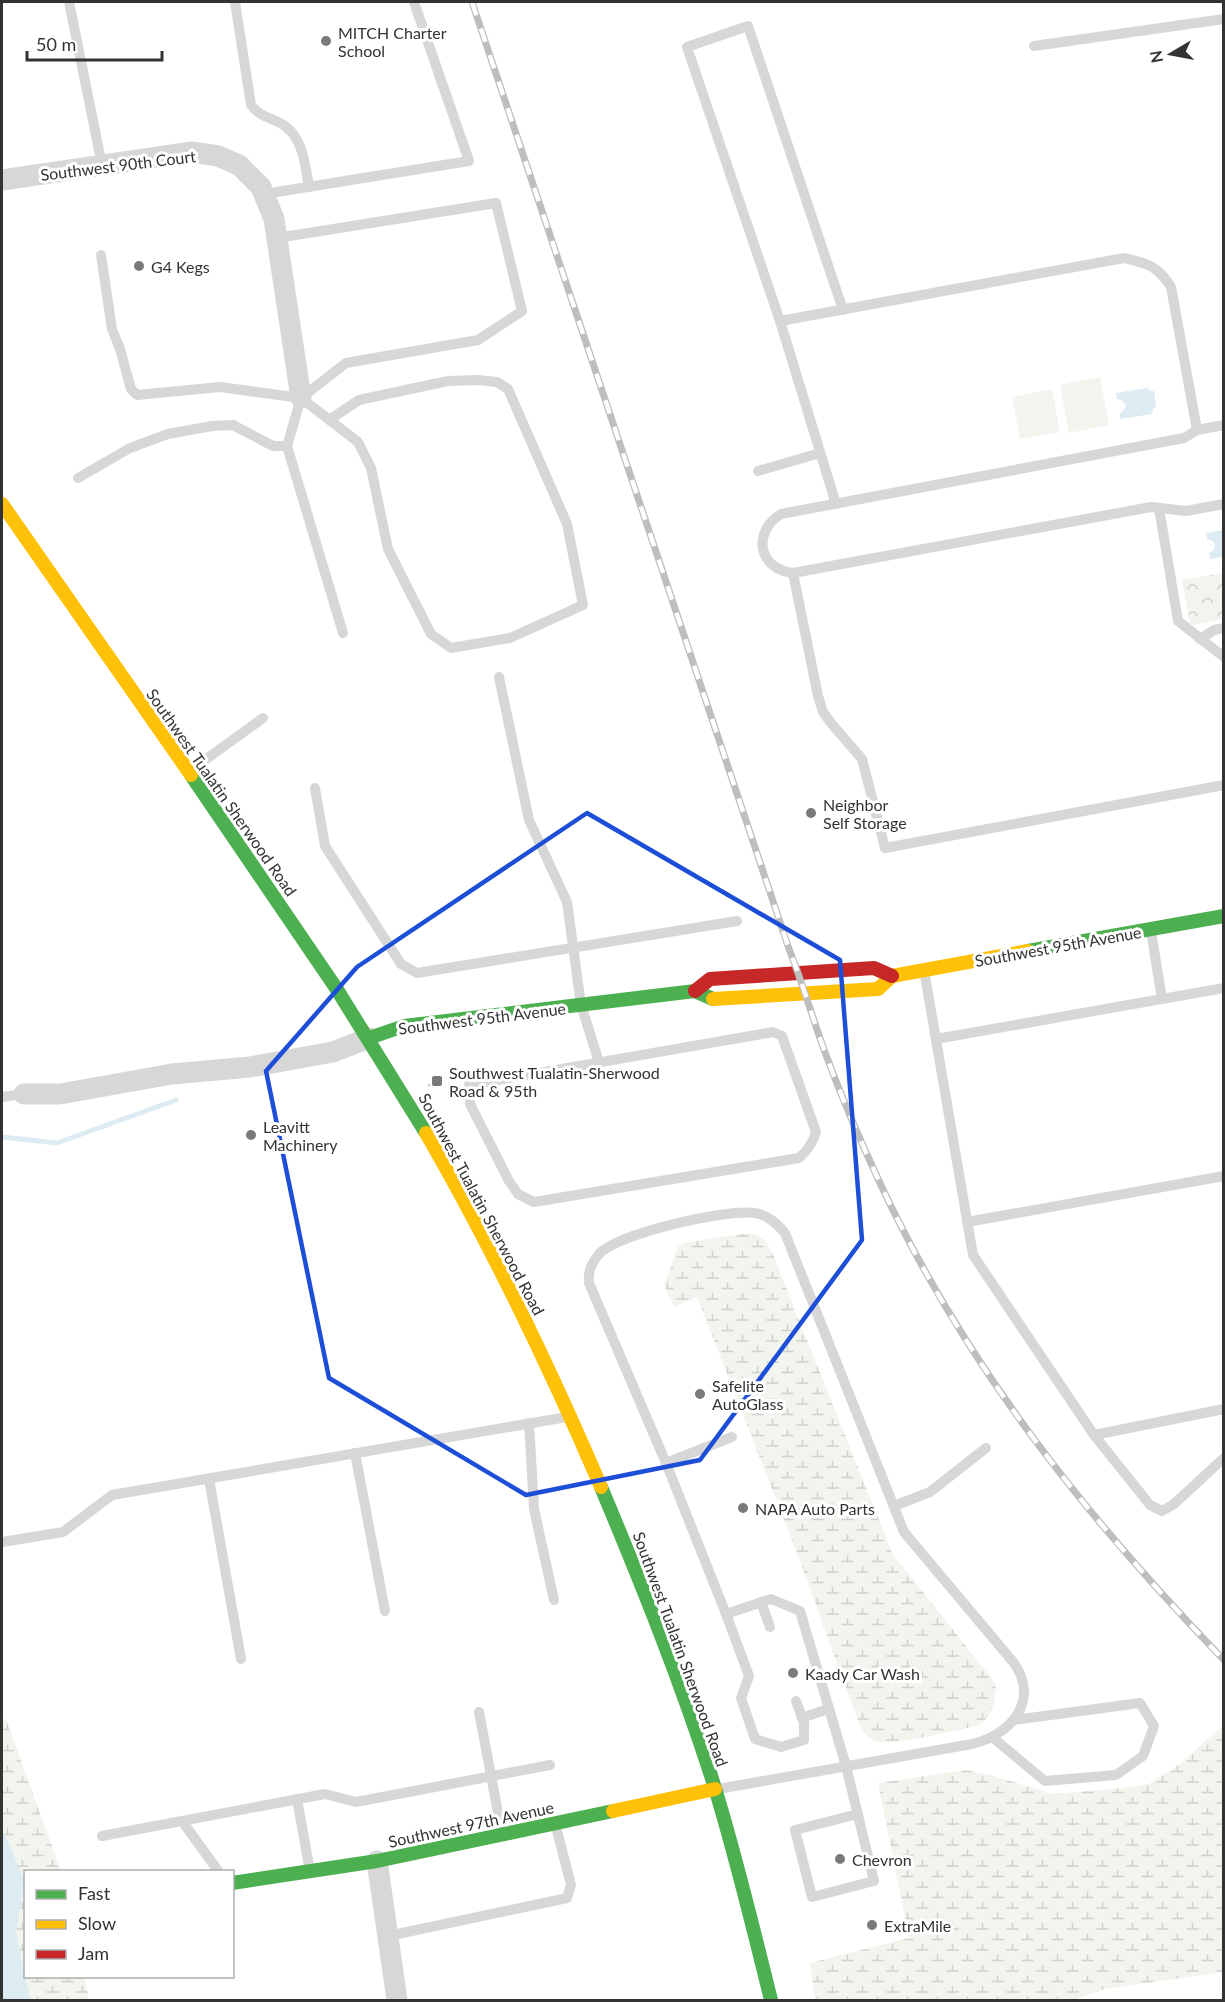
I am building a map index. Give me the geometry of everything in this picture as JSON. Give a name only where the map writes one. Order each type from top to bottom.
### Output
[{"type":"main road","name":"Southwest Tualatin Sherwood Road","points":[[2,504],[294,923],[369,1038],[442,1160],[477,1226],[535,1340],[570,1416],[615,1520],[694,1725],[731,1842],[771,2001]]},
{"type":"main road","name":"Southwest 95th Avenue","points":[[369,1038],[404,1026],[695,991],[715,1000],[878,989],[892,976],[1224,916]]},
{"type":"main road","name":"Southwest 95th Avenue","points":[[695,991],[710,979],[874,968],[892,976]]},
{"type":"main road","name":"Southwest 97th Avenue","points":[[234,1883],[377,1861],[715,1789]]},
{"type":"street","name":"Southwest 90th Court","points":[[2,180],[192,152],[218,156],[239,165],[261,187],[274,219],[301,398]]},
{"type":"street","name":"Southwest 95th Avenue","points":[[24,1094],[60,1095],[172,1074],[250,1067],[333,1052],[369,1038]]},
{"type":"street","points":[[377,1861],[397,2001]]},
{"type":"lane","points":[[69,2],[102,165]]},
{"type":"lane","points":[[235,2],[251,105],[256,112],[282,123],[297,138],[303,154],[309,187]]},
{"type":"lane","points":[[264,194],[469,161],[414,2]]},
{"type":"lane","points":[[1034,46],[1224,19]]},
{"type":"lane","points":[[836,504],[780,321],[687,47],[748,26],[843,310]]},
{"type":"lane","points":[[277,238],[496,203],[522,311],[477,340],[346,363],[301,398],[287,446],[343,633]]},
{"type":"lane","points":[[101,255],[112,329],[131,389],[137,395],[220,387],[301,398],[329,420],[358,442],[371,468],[388,549],[431,634],[451,648],[510,638],[583,604],[567,524],[508,389],[497,382],[448,381],[359,400],[329,420]]},
{"type":"lane","points":[[780,321],[1124,258],[1144,262],[1162,273],[1171,287],[1197,430]]},
{"type":"lane","points":[[78,478],[130,448],[168,434],[212,426],[233,425],[273,446],[287,446]]},
{"type":"lane","points":[[1224,425],[1197,430],[1184,438],[781,514],[770,521],[763,536],[763,550],[770,563],[784,572],[793,573],[1151,507],[1186,511],[1224,504]]},
{"type":"lane","points":[[758,471],[820,453]]},
{"type":"lane","points":[[1159,508],[1178,621],[1224,657]]},
{"type":"lane","points":[[793,573],[823,712],[862,759],[885,848],[1224,785]]},
{"type":"lane","points":[[1200,639],[1214,630],[1224,628]]},
{"type":"lane","points":[[499,677],[529,820],[567,902],[581,1005],[599,1062]]},
{"type":"lane","points":[[188,772],[263,718]]},
{"type":"lane","points":[[315,789],[325,846],[401,964],[417,973],[737,921]]},
{"type":"lane","points":[[1151,929],[1162,999]]},
{"type":"lane","points":[[924,970],[973,1255],[1094,1435],[1150,1506],[1162,1510],[1174,1504],[1224,1458]]},
{"type":"lane","points":[[936,1039],[1224,988]]},
{"type":"lane","points":[[773,1032],[782,1036],[816,1132],[813,1142],[799,1158],[534,1203],[525,1199],[508,1181],[470,1104],[469,1085],[599,1062],[773,1032]]},
{"type":"lane","points":[[2,1097],[24,1094]]},
{"type":"lane","points":[[967,1222],[1224,1176]]},
{"type":"lane","points":[[715,1789],[972,1744],[992,1737],[1014,1720],[1022,1705],[1024,1691],[1021,1673],[904,1532],[786,1233],[778,1224],[766,1217],[756,1213],[737,1212],[645,1232],[615,1243],[600,1253],[588,1270],[589,1283],[666,1463],[726,1614],[748,1676],[741,1698],[755,1739],[781,1747],[804,1740],[802,1718],[796,1701]]},
{"type":"lane","points":[[1094,1435],[1224,1409]]},
{"type":"lane","points":[[2,1542],[63,1532],[112,1496],[570,1416]]},
{"type":"lane","points":[[529,1423],[534,1509],[554,1600]]},
{"type":"lane","points":[[666,1463],[732,1437]]},
{"type":"lane","points":[[894,1506],[930,1492],[986,1448]]},
{"type":"lane","points":[[355,1453],[385,1611]]},
{"type":"lane","points":[[209,1479],[241,1659]]},
{"type":"lane","points":[[726,1614],[771,1599],[800,1611],[846,1766],[858,1814],[874,1881],[812,1896],[795,1830],[858,1814]]},
{"type":"lane","points":[[761,1602],[770,1627]]},
{"type":"lane","points":[[992,1737],[1046,1781],[1116,1775],[1143,1756],[1154,1726],[1140,1703],[1014,1720]]},
{"type":"lane","points":[[802,1718],[828,1709]]},
{"type":"lane","points":[[479,1712],[502,1834]]},
{"type":"lane","points":[[102,1836],[325,1794],[356,1802],[550,1765]]},
{"type":"lane","points":[[297,1800],[310,1871]]},
{"type":"lane","points":[[182,1821],[218,1870]]},
{"type":"lane","points":[[388,1936],[567,1898],[571,1886],[555,1823]]},
{"type":"highlighted area","points":[[587,813],[840,960],[862,1240],[700,1460],[526,1495],[329,1378],[266,1071],[357,967]]},
{"type":"green space","points":[[1100,377],[1109,425],[1069,433],[1060,385]]},
{"type":"green space","points":[[1052,389],[1060,432],[1020,439],[1012,397]]},
{"type":"green space","points":[[1223,573],[1223,619],[1193,625],[1190,623],[1182,580]]},
{"type":"green space","points":[[747,1233],[761,1238],[774,1257],[892,1553],[996,1684],[994,1703],[990,1713],[976,1726],[908,1740],[881,1742],[867,1736],[860,1726],[797,1553],[697,1297],[674,1307],[664,1285],[678,1247],[683,1243]]},
{"type":"green space","points":[[6,1719],[61,1870],[24,1870],[24,1978],[85,1978],[89,2000],[2,2000],[2,1720]]},
{"type":"green space","points":[[1223,1725],[1223,1972],[1105,1989],[1073,2000],[815,2000],[810,1963],[909,1938],[878,1783],[965,1770],[991,1775],[1053,1794],[1149,1784],[1180,1764]]},
{"type":"shaded area","points":[[1147,388],[1154,391],[1156,407],[1152,414],[1120,419],[1120,413],[1126,406],[1123,401],[1117,399],[1116,393]]},
{"type":"shaded area","points":[[1223,530],[1223,557],[1210,559],[1209,553],[1214,550],[1215,545],[1213,541],[1207,539],[1206,533]]},
{"type":"shaded area","points":[[2,1834],[5,1834],[24,1880],[16,1932],[30,2000],[2,2000]]},
{"type":"waterway","points":[[2,1137],[57,1143],[176,1100]]},
{"type":"railway","points":[[472,2],[789,949],[832,1071],[872,1166],[912,1248],[949,1313],[1031,1435],[1123,1550],[1224,1660]]},
{"type":"traffic: fast","points":[[191,775],[336,988],[426,1133]]},
{"type":"traffic: fast","points":[[1028,951],[1224,916]]},
{"type":"traffic: fast","points":[[369,1038],[404,1026],[695,991],[713,999]]},
{"type":"traffic: fast","points":[[601,1487],[661,1635],[702,1747],[730,1838],[771,2000]]},
{"type":"traffic: fast","points":[[234,1883],[377,1861],[613,1811]]},
{"type":"traffic: slow","points":[[2,504],[191,775]]},
{"type":"traffic: slow","points":[[713,999],[878,989],[892,976],[1028,951]]},
{"type":"traffic: slow","points":[[426,1133],[519,1307],[601,1487]]},
{"type":"traffic: slow","points":[[613,1811],[715,1789]]},
{"type":"traffic: jam","points":[[695,991],[710,979],[874,968],[892,976]]},
{"type":"place","name":"MITCH Charter School","points":[[326,41]]},
{"type":"place","name":"G4 Kegs","points":[[139,266]]},
{"type":"place","name":"Neighbor Self Storage","points":[[811,813]]},
{"type":"place","name":"Southwest Tualatin-Sherwood Road & 95th","points":[[437,1081]]},
{"type":"place","name":"Leavitt Machinery","points":[[251,1135]]},
{"type":"place","name":"Safelite AutoGlass","points":[[700,1394]]},
{"type":"place","name":"NAPA Auto Parts","points":[[743,1508]]},
{"type":"place","name":"Kaady Car Wash","points":[[793,1673]]},
{"type":"place","name":"Chevron","points":[[840,1859]]},
{"type":"place","name":"ExtraMile","points":[[872,1925]]}]
